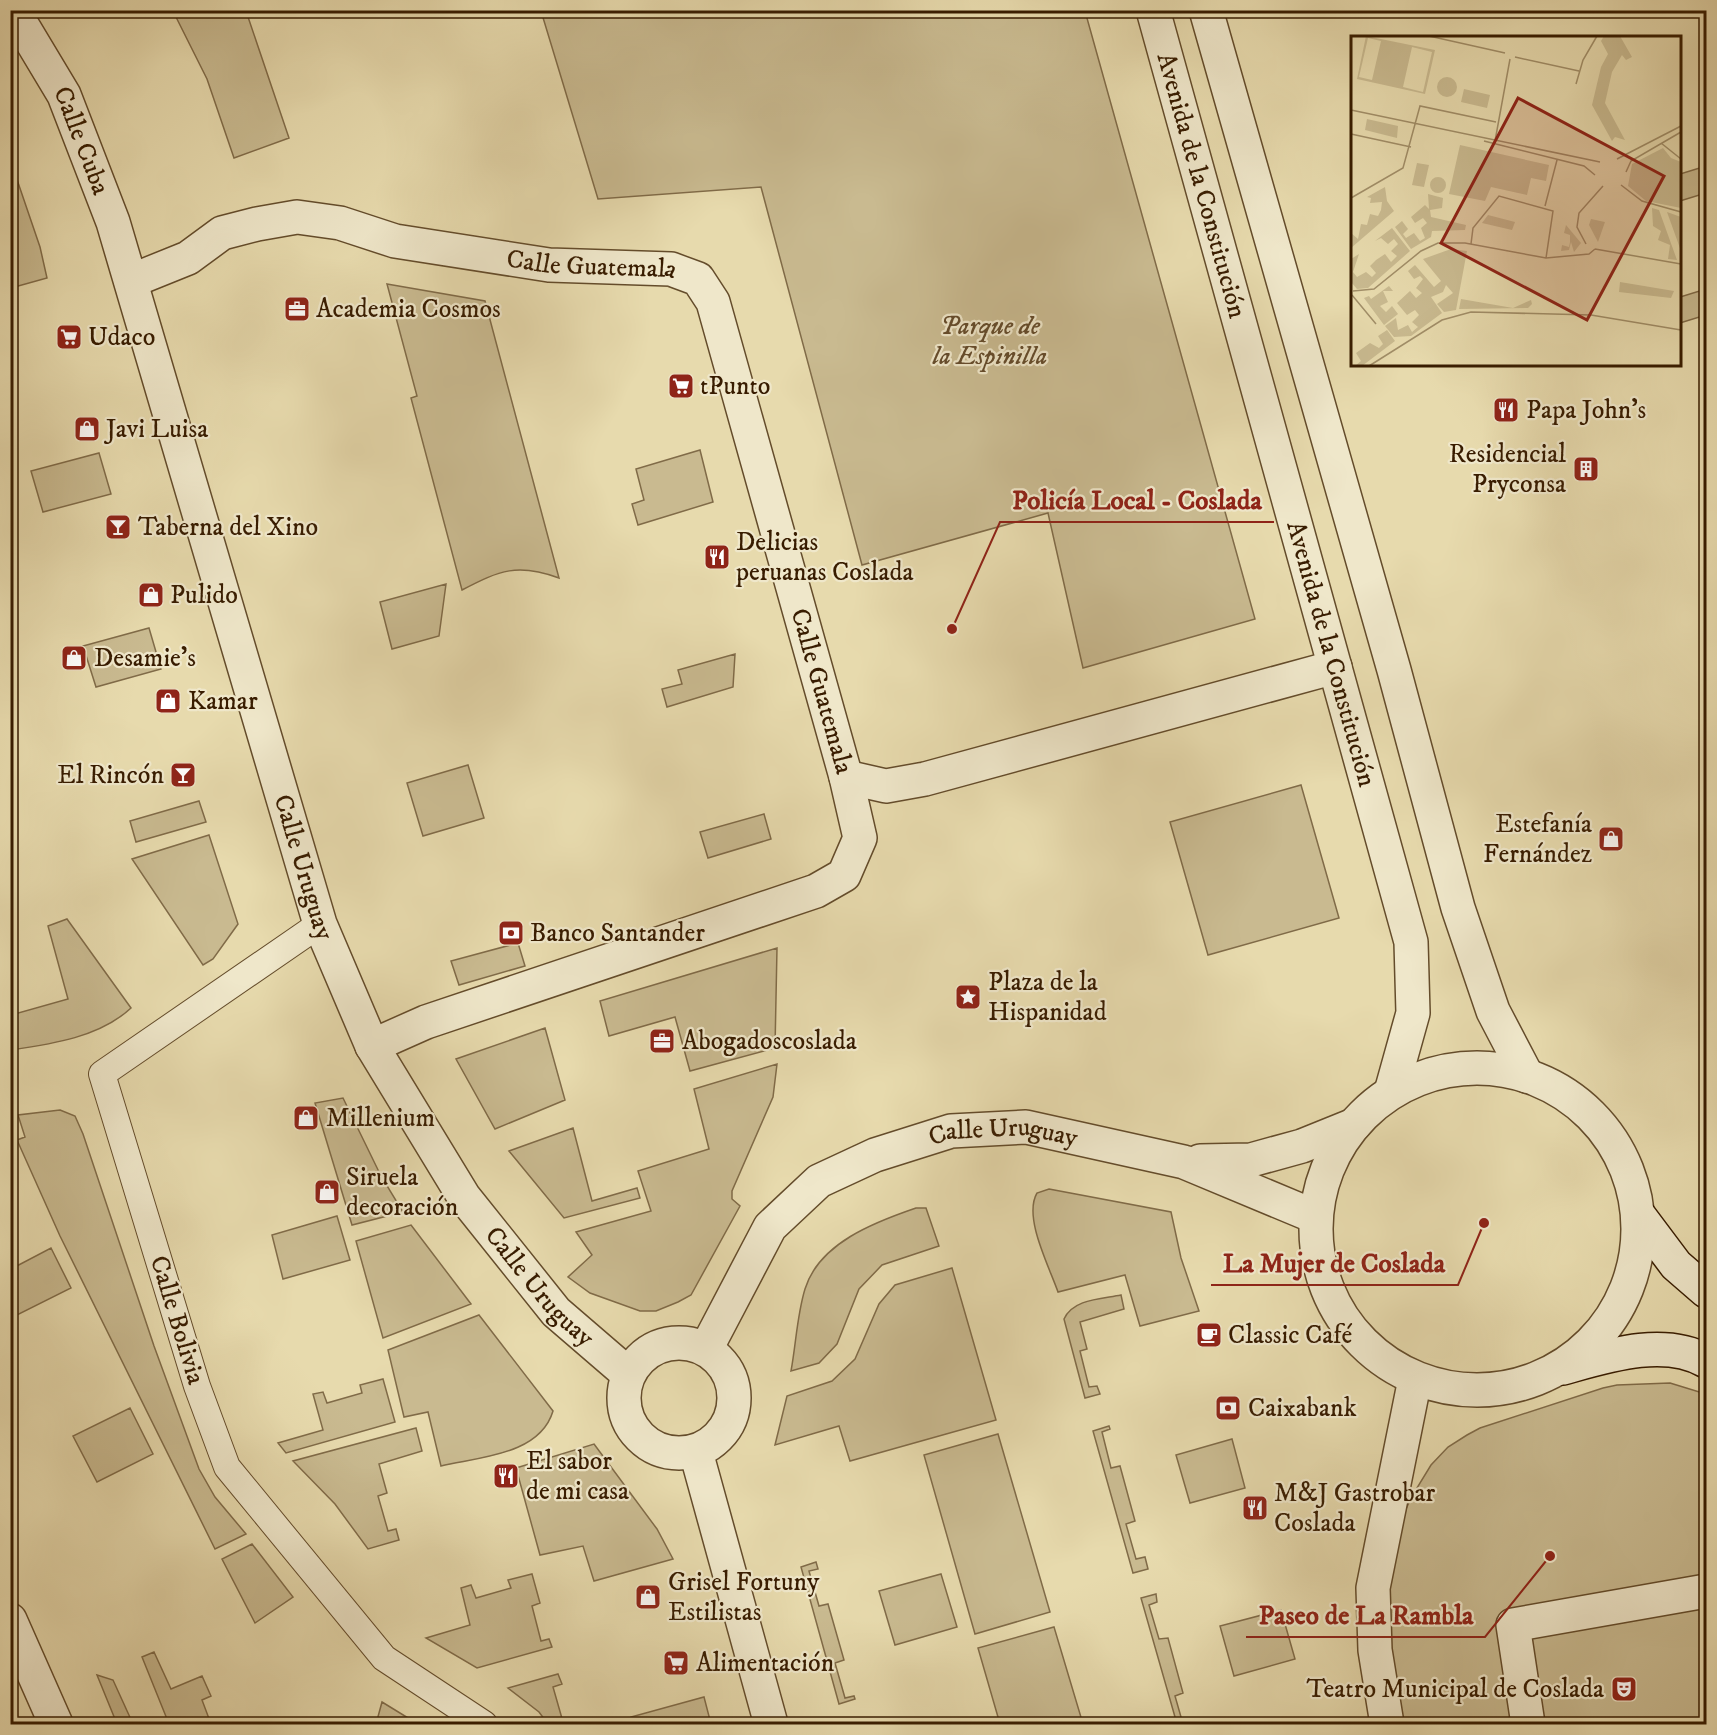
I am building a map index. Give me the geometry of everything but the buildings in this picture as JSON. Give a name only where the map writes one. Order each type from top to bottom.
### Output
[{"type":"street","name":"Calle Cuba","points":[[13,10],[64,95],[113,222],[131,281]]},
{"type":"street","name":"Avenida de la Constitución","points":[[1153,10],[1411,942],[1413,1013],[1391,1092]]},
{"type":"street","name":"Avenida de la Constitución","points":[[1206,10],[1394,670],[1458,908],[1493,1011],[1527,1076]]},
{"type":"street","name":"Calle Guatemala","points":[[131,281],[188,258],[222,233],[297,217],[340,223],[395,241],[549,265],[671,269],[698,279],[713,302],[846,777],[860,838],[844,875],[816,891],[426,1022],[372,1046]]},
{"type":"street","name":"Calle Uruguay","points":[[131,281],[320,924],[372,1046],[464,1197],[556,1312],[628,1374]]},
{"type":"street","points":[[846,777],[886,786],[925,779],[1335,667]]},
{"type":"street","points":[[1563,1368],[1604,1331],[1630,1284],[1640,1217],[1631,1180],[1608,1135],[1572,1098],[1527,1076],[1481,1067],[1434,1073],[1391,1092],[1354,1125],[1328,1168],[1316,1216],[1320,1267],[1339,1314],[1372,1352],[1415,1378],[1464,1391],[1516,1387],[1563,1368],[1636,1349],[1695,1354],[1707,1361]]},
{"type":"street","name":"Calle Uruguay","points":[[1184,1162],[1251,1160],[1302,1146],[1354,1125]]},
{"type":"street","name":"Calle Uruguay","points":[[706,1349],[770,1227],[819,1181],[875,1155],[951,1131],[1026,1127],[1184,1162],[1316,1216]]},
{"type":"street","points":[[1640,1217],[1676,1265],[1707,1291]]},
{"type":"street","points":[[685,1342],[706,1349],[726,1366],[735,1391],[733,1416],[719,1438],[696,1452],[671,1454],[647,1444],[630,1425],[623,1400],[628,1374],[642,1356],[662,1344],[685,1342]]},
{"type":"street","points":[[1388,1725],[1375,1650],[1373,1588],[1415,1378]]},
{"type":"street","points":[[696,1452],[771,1725]]},
{"type":"street","points":[[1528,1725],[1513,1625],[1707,1591]]},
{"type":"street","points":[[10,1620],[56,1725]]},
{"type":"lane","name":"Calle Bolivia","points":[[320,924],[102,1074],[197,1386],[227,1467],[384,1658],[484,1725]]},
{"type":"green space","points":[[173,11],[246,11],[289,138],[234,158],[207,79]]},
{"type":"green space","name":"Parque de la Espinilla","points":[[541,11],[1085,11],[1255,619],[1083,668],[1048,513],[862,565],[761,187],[598,199]]},
{"type":"green space","points":[[11,162],[40,247],[47,278],[11,288]]},
{"type":"green space","points":[[1706,166],[1706,193],[1681,201],[1681,174]]},
{"type":"green space","points":[[387,284],[485,301],[559,578],[532,571],[509,571],[499,573],[462,590],[411,398],[417,396]]},
{"type":"green space","points":[[1706,289],[1706,315],[1681,323],[1681,297]]},
{"type":"green space","points":[[700,450],[713,502],[638,525],[632,504],[644,500],[636,469]]},
{"type":"green space","points":[[99,453],[111,494],[43,512],[31,471]]},
{"type":"green space","points":[[446,584],[439,636],[392,649],[380,602]]},
{"type":"green space","points":[[149,628],[161,669],[96,687],[83,646]]},
{"type":"green space","points":[[735,654],[733,687],[667,707],[662,689],[682,684],[678,670]]},
{"type":"green space","points":[[468,765],[484,818],[423,836],[407,783]]},
{"type":"green space","points":[[1301,785],[1339,918],[1208,955],[1170,822]]},
{"type":"green space","points":[[199,801],[206,822],[136,842],[130,821]]},
{"type":"green space","points":[[764,814],[771,839],[708,858],[700,832]]},
{"type":"green space","points":[[209,835],[238,924],[213,959],[203,965],[132,859]]},
{"type":"green space","points":[[67,919],[131,1008],[105,1026],[75,1038],[11,1050],[11,1015],[68,999],[48,926]]},
{"type":"green space","points":[[518,943],[525,966],[459,985],[451,961]]},
{"type":"green space","points":[[777,948],[775,1048],[690,1071],[675,1017],[609,1036],[600,1001]]},
{"type":"green space","points":[[545,1028],[565,1100],[495,1129],[456,1059]]},
{"type":"green space","points":[[777,1064],[773,1097],[732,1191],[732,1199],[740,1206],[691,1295],[656,1311],[640,1311],[590,1293],[568,1277],[592,1255],[576,1232],[651,1211],[638,1171],[709,1149],[694,1089]]},
{"type":"green space","points":[[343,1098],[381,1176],[403,1212],[352,1225],[315,1103]]},
{"type":"green space","points":[[60,1110],[75,1116],[83,1134],[154,1346],[199,1469],[215,1497],[246,1534],[215,1549],[60,1236],[17,1140],[25,1137],[18,1115]]},
{"type":"green space","points":[[573,1128],[592,1201],[637,1188],[640,1198],[564,1218],[509,1151]]},
{"type":"green space","points":[[1049,1189],[1171,1212],[1181,1258],[1199,1311],[1140,1326],[1125,1275],[1058,1292],[1039,1242],[1033,1215],[1037,1193]]},
{"type":"green space","points":[[916,1208],[926,1208],[939,1246],[882,1265],[859,1289],[837,1344],[819,1363],[791,1371],[802,1299],[812,1273],[822,1259],[850,1236],[883,1220]]},
{"type":"green space","points":[[337,1216],[350,1260],[283,1279],[272,1235]]},
{"type":"green space","points":[[411,1225],[471,1304],[383,1338],[356,1241]]},
{"type":"green space","points":[[51,1248],[71,1288],[13,1317],[11,1269]]},
{"type":"green space","points":[[952,1268],[996,1420],[850,1461],[839,1426],[775,1445],[787,1396],[832,1381],[855,1359],[879,1304],[895,1285]]},
{"type":"green space","points":[[1121,1295],[1124,1309],[1080,1322],[1087,1349],[1080,1351],[1089,1387],[1097,1386],[1100,1394],[1085,1398],[1064,1319],[1068,1312],[1081,1304]]},
{"type":"green space","points":[[479,1315],[553,1411],[546,1426],[522,1445],[506,1452],[441,1466],[428,1412],[404,1417],[388,1350]]},
{"type":"green space","points":[[383,1379],[395,1422],[286,1453],[278,1443],[323,1430],[313,1394],[323,1392],[327,1403],[362,1393],[360,1385]]},
{"type":"green space","points":[[1670,1383],[1706,1394],[1706,1724],[1401,1724],[1393,1695],[1389,1581],[1406,1509],[1431,1465],[1448,1447],[1480,1428],[1603,1388],[1617,1385]]},
{"type":"green space","points":[[130,1408],[153,1454],[97,1482],[73,1436]]},
{"type":"green space","points":[[1109,1426],[1110,1429],[1102,1432],[1111,1468],[1120,1466],[1135,1521],[1126,1524],[1136,1559],[1145,1557],[1148,1569],[1133,1573],[1093,1431]]},
{"type":"green space","points":[[416,1428],[422,1451],[379,1464],[387,1493],[378,1496],[388,1531],[396,1529],[399,1540],[368,1549],[335,1504],[293,1461]]},
{"type":"green space","points":[[998,1434],[1050,1612],[975,1634],[924,1455]]},
{"type":"green space","points":[[1232,1439],[1245,1488],[1190,1503],[1176,1455]]},
{"type":"green space","points":[[594,1444],[657,1529],[673,1559],[594,1581],[583,1546],[540,1555],[516,1468]]},
{"type":"green space","points":[[252,1544],[293,1597],[255,1623],[222,1559]]},
{"type":"green space","points":[[816,1562],[818,1569],[809,1571],[819,1606],[828,1604],[844,1660],[835,1663],[845,1698],[854,1696],[855,1699],[839,1704],[801,1567]]},
{"type":"green space","points":[[532,1574],[540,1603],[532,1606],[541,1641],[549,1639],[552,1647],[477,1668],[426,1638],[470,1625],[461,1588],[471,1585],[476,1598],[511,1588],[508,1580]]},
{"type":"green space","points":[[941,1574],[957,1627],[895,1645],[879,1591]]},
{"type":"green space","points":[[1156,1594],[1157,1602],[1149,1605],[1159,1639],[1168,1638],[1183,1693],[1175,1696],[1183,1724],[1177,1724],[1141,1598]]},
{"type":"green space","points":[[1281,1610],[1295,1659],[1234,1676],[1220,1626]]},
{"type":"green space","points":[[1054,1627],[1083,1724],[1000,1724],[978,1648]]},
{"type":"green space","points":[[154,1652],[171,1689],[202,1676],[211,1696],[202,1700],[211,1724],[169,1724],[142,1657]]},
{"type":"green space","points":[[558,1674],[562,1684],[553,1687],[563,1722],[571,1720],[573,1724],[548,1724],[539,1712],[508,1688]]},
{"type":"green space","points":[[97,1675],[113,1680],[133,1724],[117,1724]]},
{"type":"green space","points":[[704,1697],[711,1724],[633,1724],[631,1717]]},
{"type":"green space","points":[[382,1702],[418,1724],[376,1724]]},
{"type":"place","name":"Academia Cosmos","points":[[297,309]]},
{"type":"place","name":"Udaco","points":[[69,337]]},
{"type":"place","name":"tPunto","points":[[681,386]]},
{"type":"place","name":"Papa John's","points":[[1506,410]]},
{"type":"place","name":"Javi Luisa","points":[[87,429]]},
{"type":"place","name":"Residencial Pryconsa","points":[[1586,469]]},
{"type":"place","name":"Taberna del Xino","points":[[118,527]]},
{"type":"place","name":"Delicias peruanas Coslada","points":[[717,557]]},
{"type":"place","name":"Pulido","points":[[151,595]]},
{"type":"place","name":"Policía Local - Coslada","points":[[952,629]]},
{"type":"place","name":"Desamie's","points":[[74,658]]},
{"type":"place","name":"Kamar","points":[[168,701]]},
{"type":"place","name":"El Rincón","points":[[183,775]]},
{"type":"place","name":"Estefanía Fernández","points":[[1611,839]]},
{"type":"place","name":"Banco Santander","points":[[511,933]]},
{"type":"place","name":"Plaza de la Hispanidad","points":[[968,997]]},
{"type":"place","name":"Abogadoscoslada","points":[[662,1041]]},
{"type":"place","name":"Millenium","points":[[306,1118]]},
{"type":"place","name":"Siruela decoración","points":[[327,1192]]},
{"type":"place","name":"La Mujer de Coslada","points":[[1484,1223]]},
{"type":"place","name":"Classic Café","points":[[1209,1335]]},
{"type":"place","name":"Caixabank","points":[[1228,1408]]},
{"type":"place","name":"El sabor de mi casa","points":[[506,1476]]},
{"type":"place","name":"M&J Gastrobar Coslada","points":[[1255,1508]]},
{"type":"place","name":"Paseo de La Rambla","points":[[1550,1556]]},
{"type":"place","name":"Grisel Fortuny Estilistas","points":[[648,1597]]},
{"type":"place","name":"Alimentación","points":[[676,1663]]},
{"type":"place","name":"Teatro Municipal de Coslada","points":[[1624,1689]]}]
